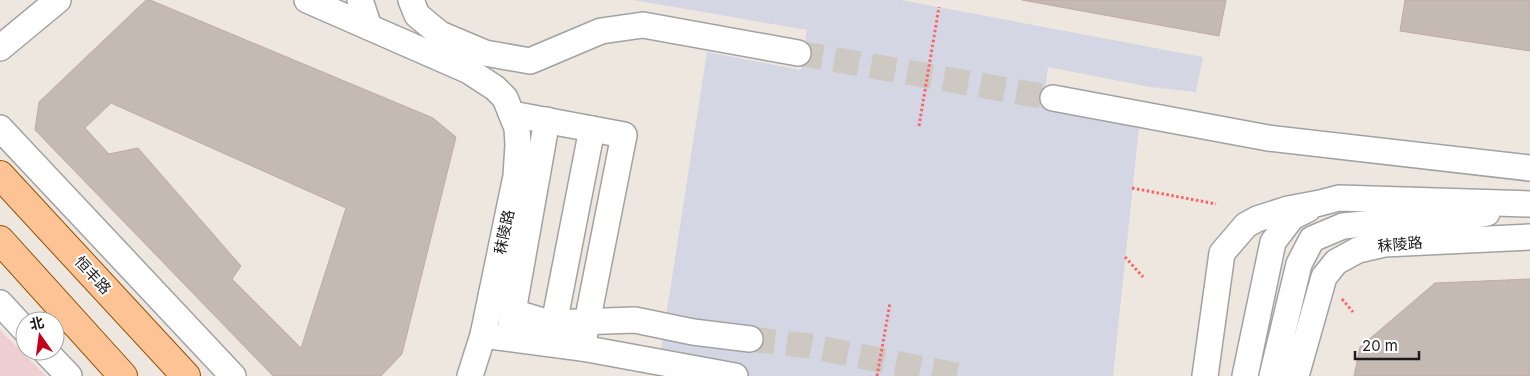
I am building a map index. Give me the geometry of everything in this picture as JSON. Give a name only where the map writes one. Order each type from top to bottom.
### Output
[{"type":"main road","name":"恒丰路","points":[[0,175],[186,376]]},
{"type":"main road","points":[[0,240],[124,376]]},
{"type":"street","points":[[0,48],[58,0]]},
{"type":"street","name":"秣陵路","points":[[307,0],[483,79],[505,98],[512,114],[517,128],[516,176],[483,335],[470,376]]},
{"type":"street","points":[[342,0],[369,27]]},
{"type":"street","points":[[360,0],[369,27]]},
{"type":"street","points":[[411,0],[417,15],[440,34],[485,53],[530,61],[601,31],[643,25],[798,53]]},
{"type":"street","points":[[1053,98],[1268,138],[1530,168]]},
{"type":"street","points":[[512,114],[624,135],[582,348]]},
{"type":"street","points":[[509,338],[547,120]]},
{"type":"street","points":[[0,128],[232,376]]},
{"type":"street","points":[[552,334],[592,129]]},
{"type":"street","points":[[1205,376],[1222,252],[1246,224],[1288,210],[1339,198],[1528,204]]},
{"type":"street","points":[[1245,376],[1273,242],[1292,217],[1320,203]]},
{"type":"street","points":[[1272,376],[1299,264],[1312,239],[1343,226],[1462,218],[1528,204]]},
{"type":"street","name":"秣陵路","points":[[1296,376],[1324,277],[1336,262],[1358,250],[1384,244],[1530,237]]},
{"type":"street","points":[[492,292],[513,312],[549,323],[552,334],[582,348],[734,376]]},
{"type":"street","points":[[0,303],[15,319]]},
{"type":"street","points":[[483,335],[509,338],[552,334],[587,322],[635,320],[693,332],[750,339]]},
{"type":"street","points":[[55,361],[69,376]]},
{"type":"path","points":[[919,126],[939,7]]},
{"type":"path","points":[[1132,188],[1216,204]]},
{"type":"path","points":[[1126,257],[1143,278]]},
{"type":"path","points":[[877,376],[890,303]]},
{"type":"shaded area","points":[[633,0],[901,0],[1203,57],[1196,92],[1150,87],[1048,67],[1043,107],[1139,128],[1113,376],[735,376],[659,362],[707,52],[801,70],[807,30]]},
{"type":"shaded area","points":[[0,330],[15,345],[15,361],[31,361],[46,376],[0,376]]},
{"type":"building","points":[[146,0],[150,0],[433,118],[456,137],[402,354],[381,376],[273,376],[35,130],[39,102]],"holes":[[[111,103],[346,208],[301,348],[232,279],[241,266],[138,148],[109,154],[85,128]]]},
{"type":"building","points":[[1022,0],[1226,0],[1219,36]]},
{"type":"building","points":[[1405,0],[1530,0],[1530,51],[1400,31]]},
{"type":"building","points":[[1530,279],[1530,376],[1354,376],[1360,347],[1435,283]]},
{"type":"tunnel","points":[[798,53],[1053,98]]},
{"type":"tunnel","points":[[750,339],[809,346],[961,376]]}]
